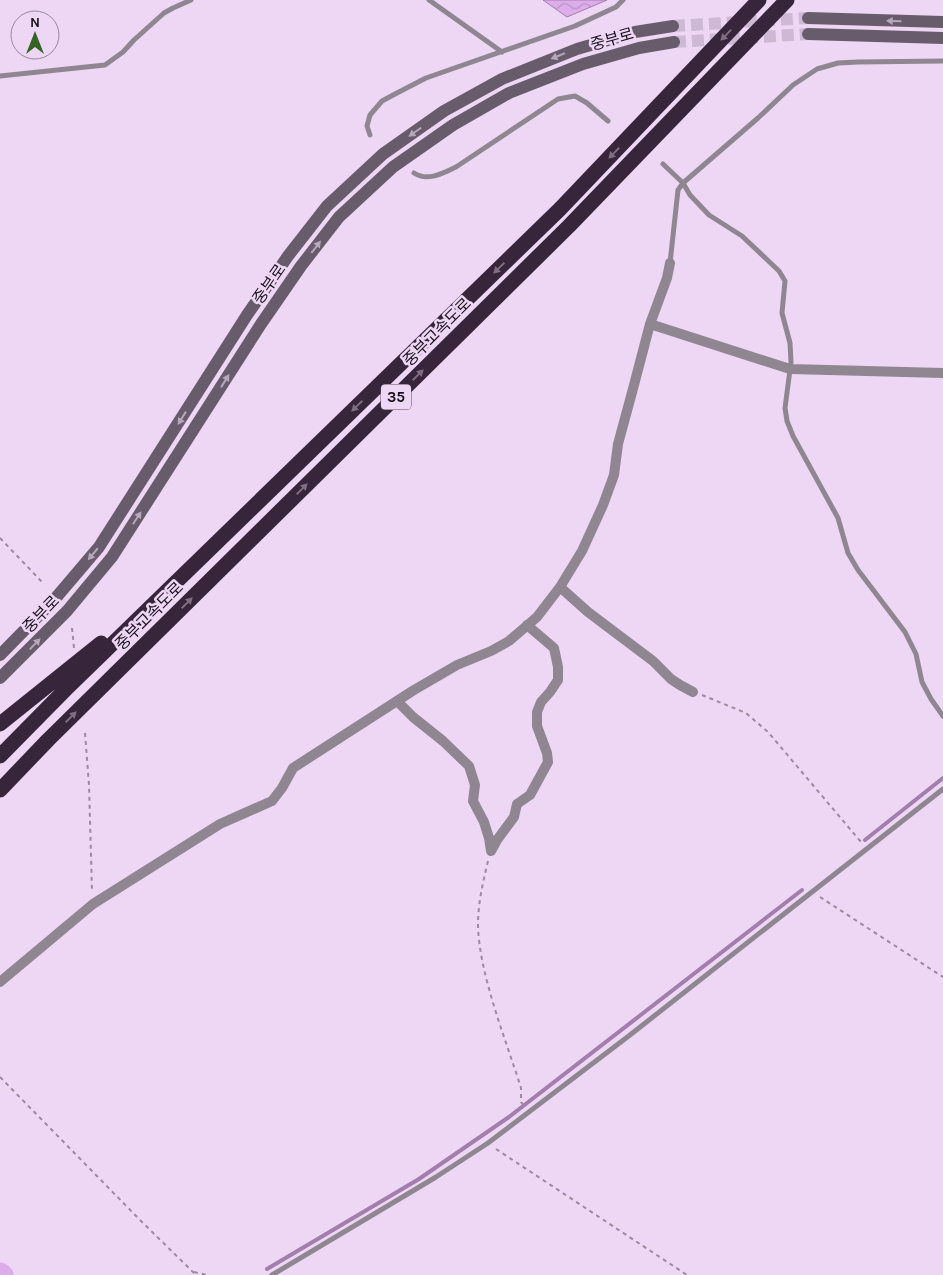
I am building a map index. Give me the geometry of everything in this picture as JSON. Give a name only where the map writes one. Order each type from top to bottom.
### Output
[{"type":"highway","name":"중부고속도로","points":[[0,756],[66,688],[560,209],[759,0]]},
{"type":"highway","name":"중부고속도로","points":[[0,790],[48,740],[569,226],[788,0]]},
{"type":"highway","points":[[0,724],[174,584]]},
{"type":"highway","points":[[0,803],[48,740]]},
{"type":"main road","points":[[808,18],[943,22]]},
{"type":"main road","name":"중부로","points":[[0,655],[54,600],[99,548],[247,315],[288,256],[327,206],[383,154],[444,112],[502,78],[577,49],[635,32],[672,26]]},
{"type":"main road","points":[[808,34],[943,38]]},
{"type":"main road","name":"중부로","points":[[0,678],[66,611],[112,557],[261,324],[301,266],[339,217],[393,167],[453,125],[509,93],[583,64],[638,48],[674,42]]},
{"type":"main road","points":[[0,643],[54,600]]},
{"type":"street","points":[[0,982],[93,904],[220,824],[272,801],[293,768],[397,701],[458,665],[509,641],[537,617],[560,587],[582,551],[603,506],[614,475],[618,444],[650,324],[670,263]]},
{"type":"street","points":[[650,324],[790,369],[943,373]]},
{"type":"street","points":[[560,587],[588,612],[653,661],[671,679],[693,692]]},
{"type":"street","points":[[491,851],[514,817],[517,804],[530,795],[548,762],[537,726],[537,712],[541,702],[558,680],[556,655],[554,648],[527,625]]},
{"type":"street","points":[[397,701],[413,718],[443,741],[469,766],[475,785],[473,801],[484,822],[491,851]]},
{"type":"lane","points":[[0,76],[105,64],[122,52],[164,13],[191,0]]},
{"type":"lane","points":[[428,0],[502,52]]},
{"type":"lane","points":[[370,135],[367,126],[370,115],[382,101],[426,78],[575,26],[616,7],[623,0]]},
{"type":"lane","points":[[670,263],[678,190],[683,183],[744,131],[793,85],[817,69],[838,63],[943,62]]},
{"type":"lane","points":[[414,173],[419,176],[429,177],[440,175],[456,167],[558,98],[575,96],[587,103],[608,121]]},
{"type":"lane","points":[[663,164],[683,183],[690,195],[709,215],[742,236],[779,271],[785,281],[782,313],[790,343],[790,369],[785,408],[787,421],[793,436],[838,518],[848,552],[858,570],[905,632],[916,654],[922,682],[943,716]]},
{"type":"lane","points":[[272,1275],[436,1177],[488,1143],[630,1035],[943,789]]},
{"type":"path","points":[[0,538],[43,583]]},
{"type":"path","points":[[72,628],[74,651]]},
{"type":"path","points":[[693,692],[726,703],[746,713],[768,732],[866,849]]},
{"type":"path","points":[[85,734],[89,785],[90,869],[93,904]]},
{"type":"path","points":[[491,851],[482,885],[479,912],[480,942],[489,986],[521,1088],[521,1102]]},
{"type":"path","points":[[811,892],[943,978]]},
{"type":"path","points":[[0,1077],[196,1275]]},
{"type":"path","points":[[488,1143],[687,1275]]},
{"type":"path","points":[[193,1271],[207,1275]]},
{"type":"water","points":[[543,0],[607,0],[567,17]]},
{"type":"waterway","points":[[865,840],[943,778]]},
{"type":"waterway","points":[[267,1269],[419,1179],[509,1117],[802,890]]},
{"type":"tunnel","points":[[673,26],[808,18]]},
{"type":"tunnel","points":[[674,42],[808,34]]}]
